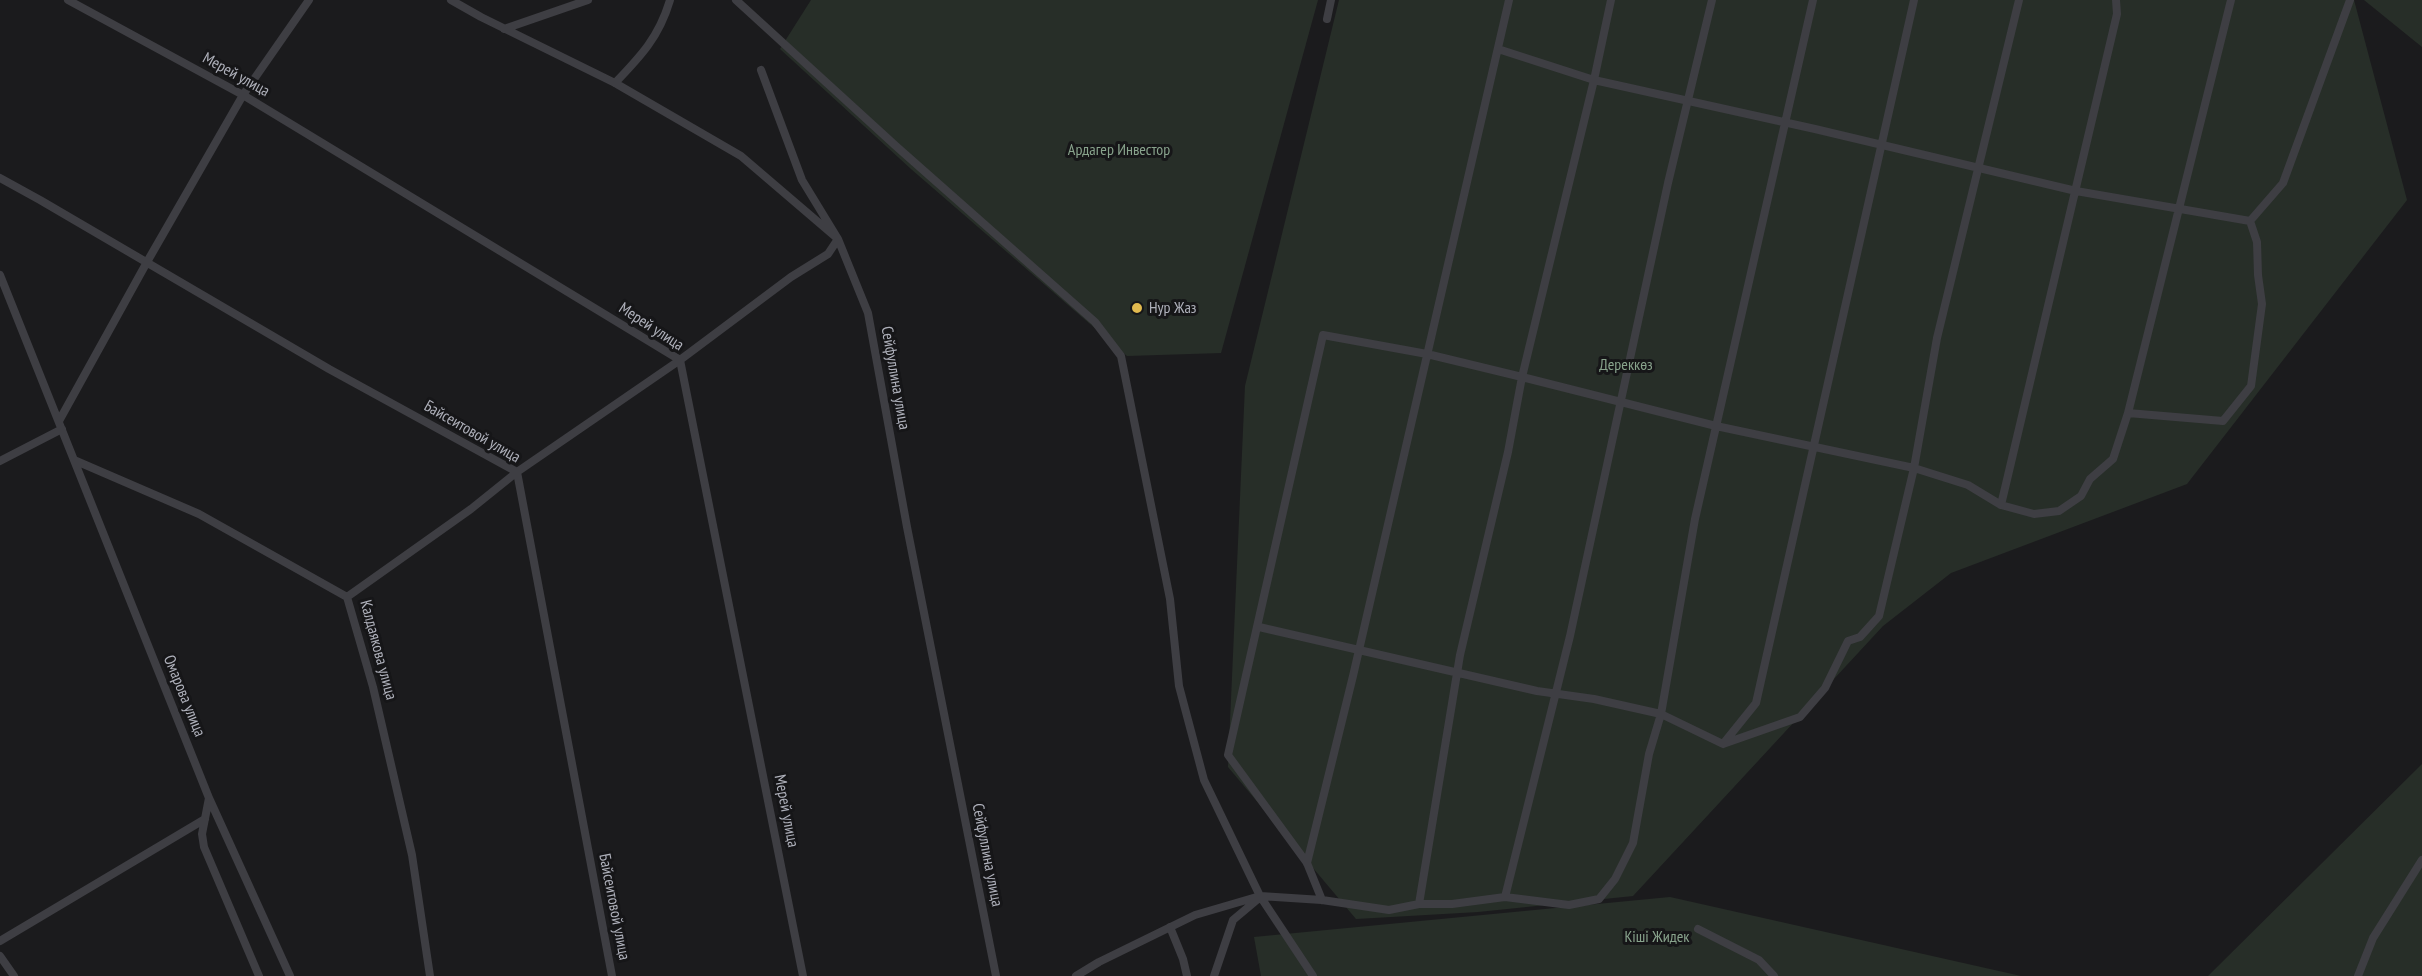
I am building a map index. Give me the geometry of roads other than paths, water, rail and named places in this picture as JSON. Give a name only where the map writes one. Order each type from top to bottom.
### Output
[{"type":"street","name":"Мерей улица","points":[[68,0],[243,95],[680,360],[803,976]]},
{"type":"street","points":[[0,461],[60,425],[147,262],[243,95],[309,0]]},
{"type":"street","name":"Сейфуллина улица","points":[[451,0],[504,29],[615,83],[741,156],[838,239],[868,313],[907,527],[996,976]]},
{"type":"street","points":[[504,29],[588,0]]},
{"type":"street","points":[[615,83],[652,42],[660,29],[670,0]]},
{"type":"street","points":[[736,0],[1095,322],[1120,356],[1170,599],[1182,697],[1204,780],[1260,896],[1313,976]]},
{"type":"street","points":[[1327,19],[1331,0]]},
{"type":"street","points":[[1307,864],[1359,651],[1509,0]]},
{"type":"street","points":[[1419,904],[1457,673],[1508,452],[1522,377],[1594,80],[1611,0]]},
{"type":"street","points":[[1505,897],[1570,636],[1668,183],[1690,100],[1712,0]]},
{"type":"street","points":[[1076,976],[1195,915],[1260,896],[1322,900],[1389,910],[1419,904],[1452,904],[1505,897],[1569,905],[1599,899],[1615,879],[1633,843],[1649,753],[1661,714],[1695,519],[1813,0]]},
{"type":"street","points":[[1723,744],[1756,703],[1802,503],[1812,445],[1914,0]]},
{"type":"street","points":[[1259,627],[1537,692],[1555,693],[1661,714],[1723,744],[1800,717],[1825,688],[1848,641],[1860,637],[1879,616],[1914,468],[1937,338],[2019,0]]},
{"type":"street","points":[[2001,505],[2117,14],[2116,0]]},
{"type":"street","points":[[1322,900],[1307,864],[1228,756],[1259,627],[1323,335],[1427,354],[1716,426],[1914,468],[1968,486],[2001,505],[2034,514],[2059,511],[2081,495],[2090,479],[2113,459],[2128,413],[2177,209],[2231,0]]},
{"type":"street","points":[[2250,221],[2283,183],[2350,0]]},
{"type":"street","points":[[1498,49],[1594,80],[1690,100],[1977,168],[2076,190],[2250,221]]},
{"type":"street","points":[[347,597],[471,509],[517,472],[680,360],[791,277],[828,254],[838,239],[802,180],[761,70]]},
{"type":"street","name":"Байсеитовой улица","points":[[0,178],[329,369],[517,472],[612,976]]},
{"type":"street","points":[[2128,413],[2223,421],[2250,386],[2262,304],[2257,242],[2250,221]]},
{"type":"street","name":"Омарова улица","points":[[0,275],[209,798],[290,976]]},
{"type":"street","name":"Калдаякова улица","points":[[74,460],[199,514],[347,597],[373,687],[412,855],[430,976]]},
{"type":"street","points":[[209,798],[202,834],[204,847],[259,976]]},
{"type":"street","points":[[0,941],[205,819]]},
{"type":"street","points":[[2358,976],[2373,938],[2422,860]]},
{"type":"street","points":[[1214,976],[1233,920],[1260,896]]},
{"type":"street","points":[[1170,927],[1187,976]]},
{"type":"street","points":[[1698,929],[1759,960],[1774,976]]},
{"type":"street","points":[[0,956],[14,976]]},
{"type":"place","name":"Нур Жаз","points":[[1137,308]]},
{"type":"park label","name":"Ардагер Инвестор","points":[[1119,150]]},
{"type":"park label","name":"Дереккөз","points":[[1626,365]]},
{"type":"park label","name":"Кіші Жидек","points":[[1657,937]]}]
